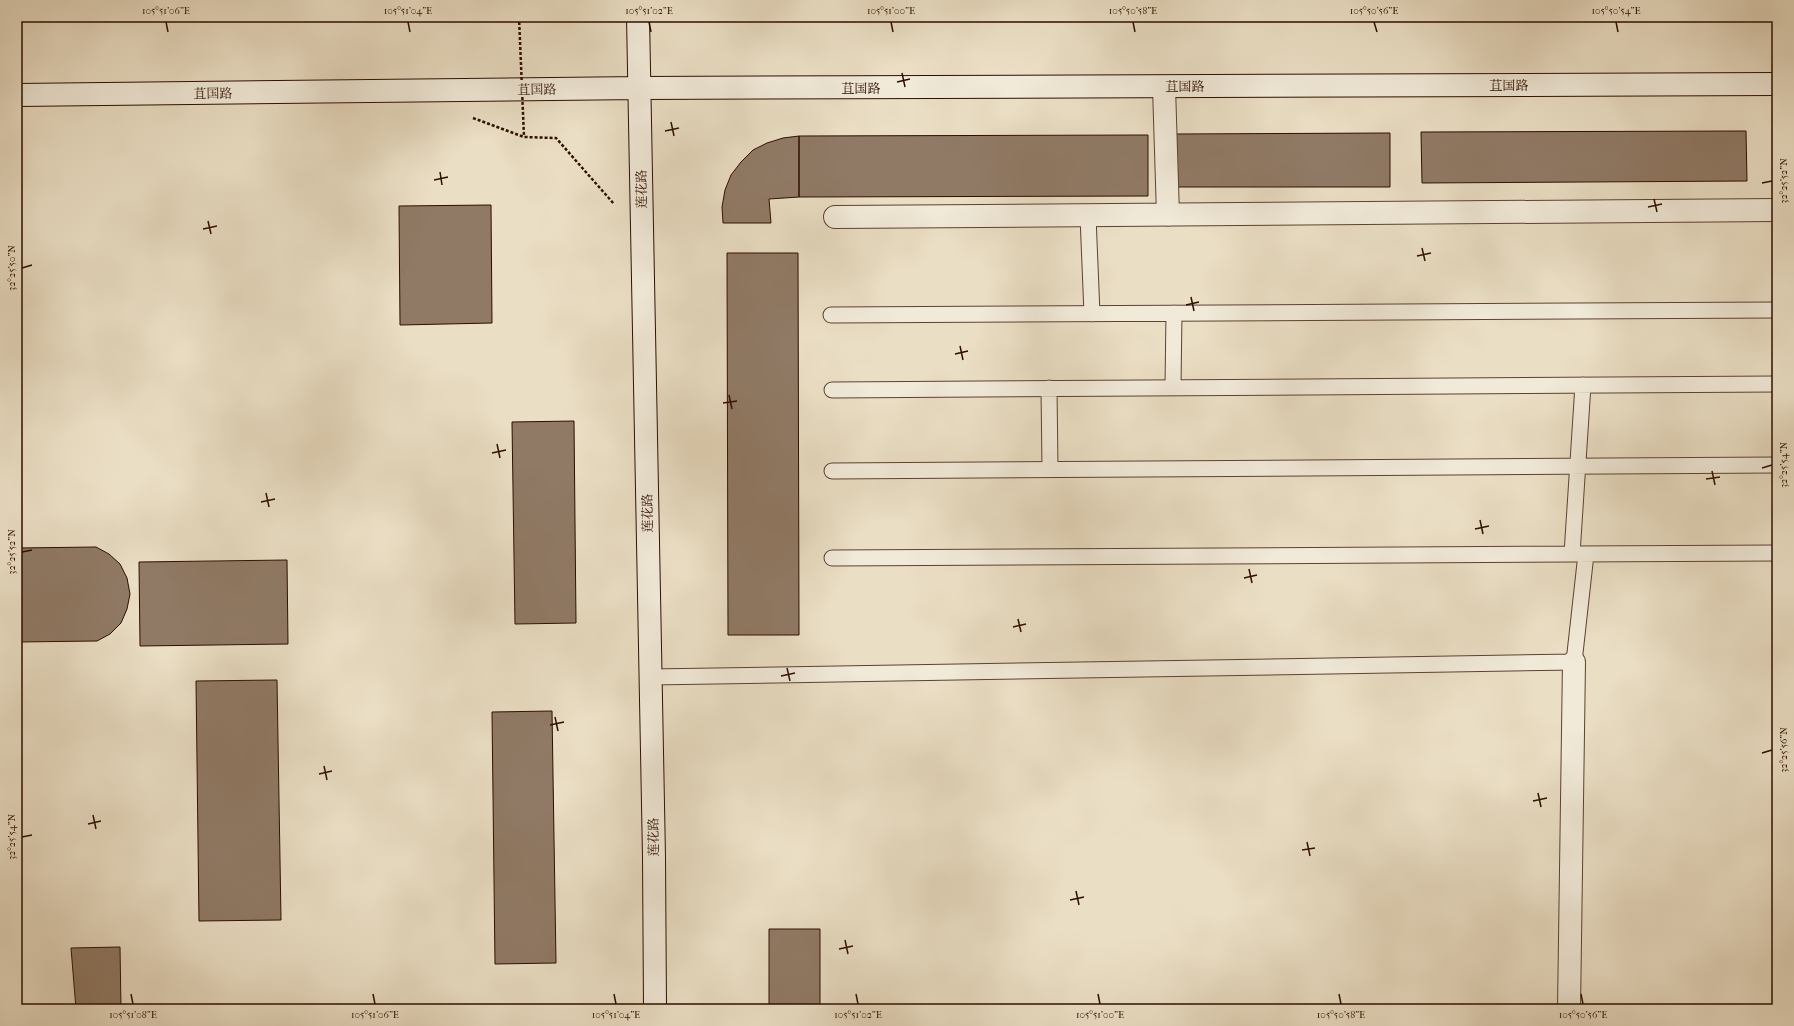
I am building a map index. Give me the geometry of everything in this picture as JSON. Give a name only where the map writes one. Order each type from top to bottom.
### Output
[{"type":"street","name":"莲花路","points":[[638,17],[655,1009]]},
{"type":"street","name":"苴国路","points":[[17,95],[639,88],[1777,84]]},
{"type":"street","points":[[1164,86],[1168,215]]},
{"type":"street","points":[[835,216],[1088,216],[1777,210]]},
{"type":"street","points":[[1569,1009],[1574,662]]},
{"type":"lane","points":[[1088,216],[1092,314]]},
{"type":"lane","points":[[831,315],[1777,310]]},
{"type":"lane","points":[[1173,387],[1174,313]]},
{"type":"lane","points":[[832,390],[1777,384]]},
{"type":"lane","points":[[650,677],[1574,662],[1579,554],[1578,466],[1583,385]]},
{"type":"lane","points":[[1048,388],[1050,469]]},
{"type":"lane","points":[[832,471],[1777,465]]},
{"type":"lane","points":[[832,558],[1777,553]]},
{"type":"path","points":[[519,17],[524,137],[556,138],[642,237]]},
{"type":"building","points":[[1746,131],[1747,181],[1422,183],[1421,132]]},
{"type":"building","points":[[1390,133],[1390,187],[1175,187],[1175,134]]},
{"type":"building","points":[[1148,135],[1148,196],[799,197],[799,136]]},
{"type":"building","points":[[799,136],[799,197],[769,199],[771,223],[723,223],[722,207],[725,190],[731,175],[741,162],[753,150],[767,143],[783,138]]},
{"type":"building","points":[[491,205],[492,323],[400,325],[399,206]]},
{"type":"building","points":[[727,253],[798,253],[799,635],[728,635]]},
{"type":"building","points":[[574,421],[576,623],[515,624],[512,422]]},
{"type":"building","points":[[96,547],[109,554],[120,564],[127,578],[130,594],[127,609],[121,623],[110,634],[97,641],[17,642],[17,548]]},
{"type":"building","points":[[287,560],[288,644],[140,646],[139,562]]},
{"type":"building","points":[[277,680],[281,920],[199,921],[196,681]]},
{"type":"building","points":[[552,711],[556,963],[495,964],[492,712]]},
{"type":"building","points":[[769,929],[820,929],[820,1009],[769,1009]]},
{"type":"building","points":[[120,947],[121,1009],[76,1009],[71,948]]}]
